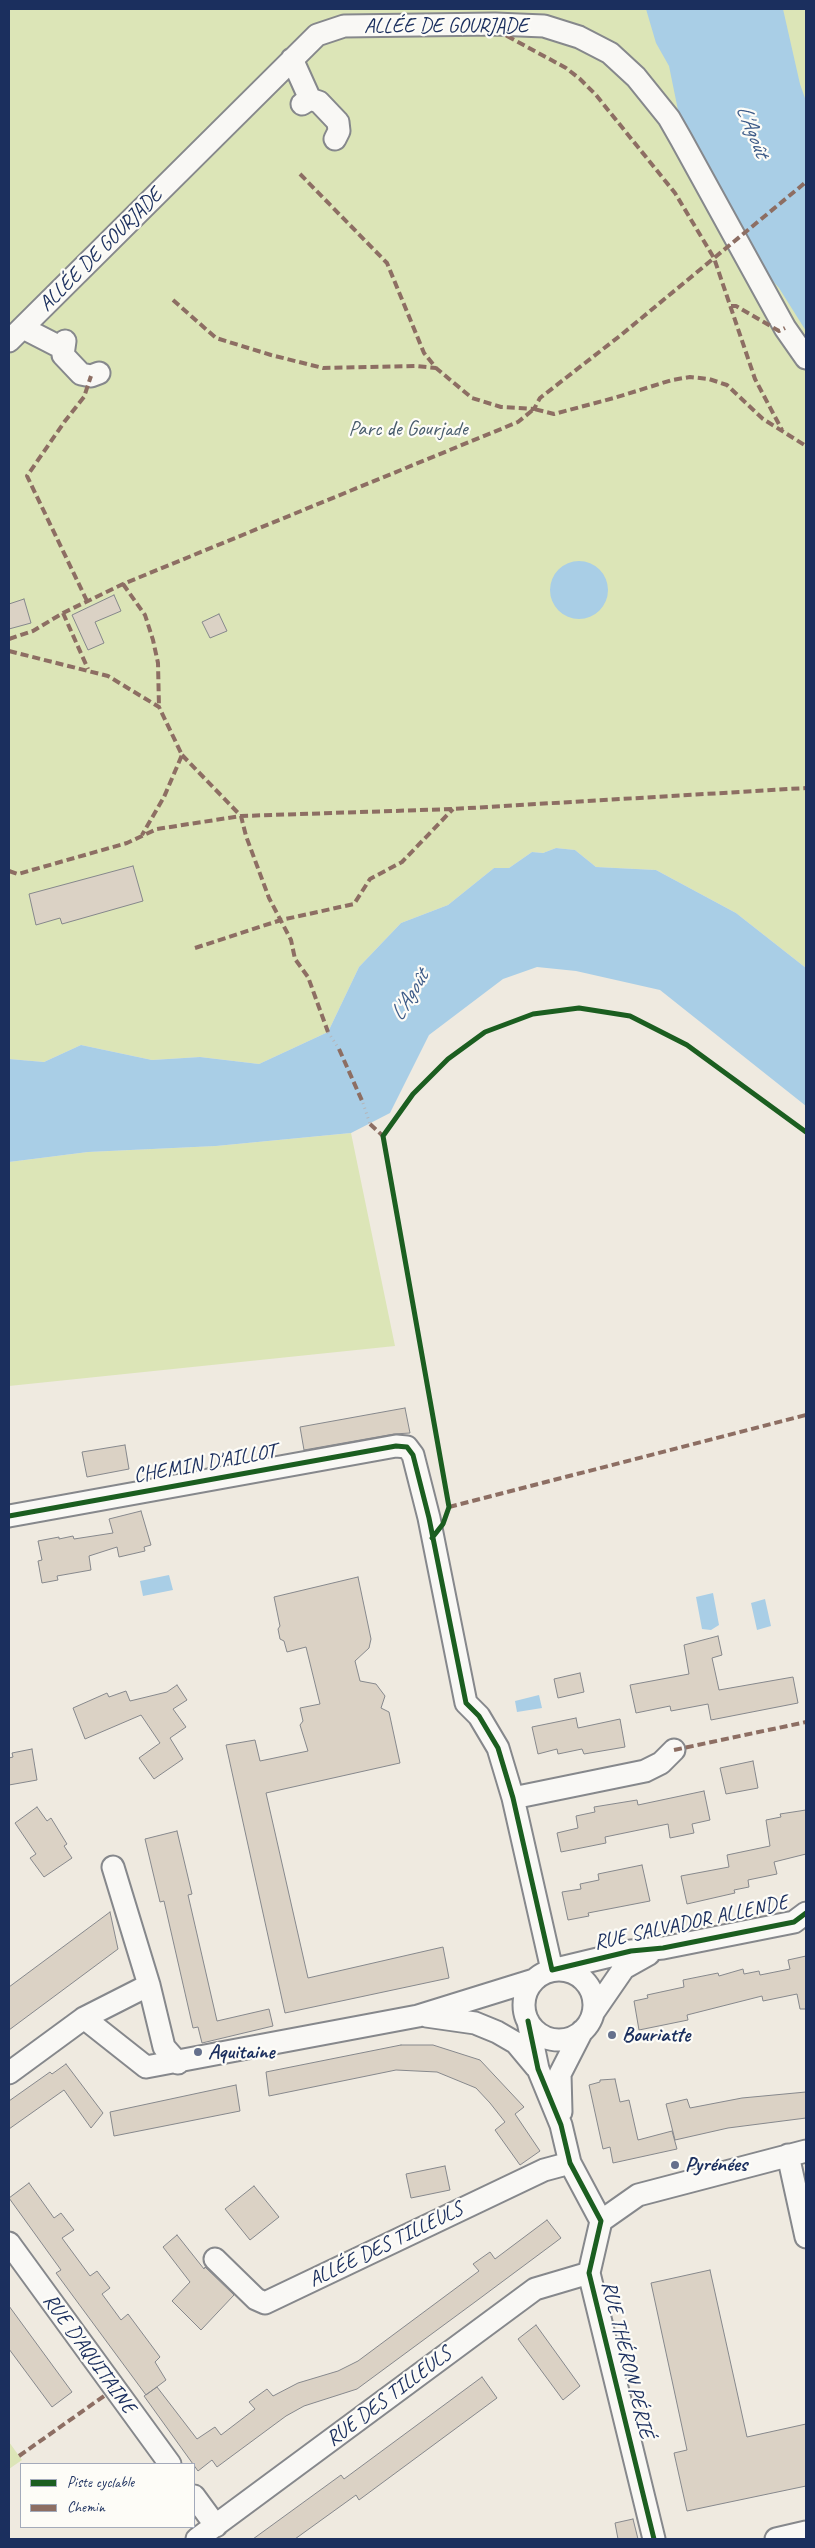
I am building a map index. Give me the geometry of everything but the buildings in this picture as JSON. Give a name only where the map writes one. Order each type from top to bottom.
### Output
[{"type":"street","name":"ALLÉE DE GOURJADE","points":[[16,334],[318,35],[344,26],[467,24],[544,26],[579,37],[610,53],[636,77],[669,118],[784,328],[806,358]]},
{"type":"street","points":[[292,59],[306,101],[319,102],[338,122],[339,131],[335,139]]},
{"type":"street","points":[[16,334],[63,344],[63,355],[81,374],[91,376],[99,373]]},
{"type":"street","name":"CHEMIN D'AILLOT","points":[[9,1516],[396,1446],[407,1447],[413,1455],[466,1703],[479,1716],[498,1748],[513,1798]]},
{"type":"street","points":[[543,1976],[513,1798],[645,1771],[661,1763],[674,1750]]},
{"type":"street","points":[[113,1867],[149,1985],[164,2047],[178,2063]]},
{"type":"street","name":"RUE SALVADOR ALLENDE","points":[[418,2016],[543,1976],[631,1951],[663,1948],[794,1922],[806,1913]]},
{"type":"street","name":"RUE SALVADOR ALLENDE","points":[[593,2013],[624,1968],[663,1948]]},
{"type":"street","points":[[561,2125],[560,2074],[593,2013],[594,1999],[586,1982],[576,1974],[567,1971],[543,1976],[524,2000],[525,2035],[561,2125],[570,2163],[601,2221],[638,2195],[797,2153],[806,2237]]},
{"type":"street","points":[[9,2073],[84,2018],[149,1985]]},
{"type":"street","points":[[84,2018],[146,2067],[178,2063],[418,2016],[475,2023],[525,2035],[554,2039],[566,2039],[582,2031]]},
{"type":"street","name":"ALLÉE DES TILLEULS","points":[[214,2260],[256,2299],[265,2303],[544,2170],[570,2163]]},
{"type":"street","name":"RUE THÉRON PÉRIÉ","points":[[601,2221],[589,2273],[654,2539]]},
{"type":"street","name":"RUE D'AQUITAINE","points":[[9,2243],[169,2463]]},
{"type":"street","name":"RUE DES TILLEULS","points":[[198,2539],[535,2289],[589,2273]]},
{"type":"street","points":[[195,2497],[216,2526]]},
{"type":"street","points":[[776,2539],[806,2532]]},
{"type":"path","points":[[328,1032],[339,1049]]},
{"type":"path","points":[[363,1103],[370,1124]]},
{"type":"green space","name":"Parc de Gourjade","points":[[9,9],[806,9],[806,968],[736,913],[656,870],[596,867],[575,850],[556,848],[543,853],[532,852],[509,868],[494,868],[448,905],[401,923],[359,967],[328,1032],[259,1064],[200,1057],[152,1060],[81,1045],[44,1062],[9,1059]]},
{"type":"green space","points":[[351,1133],[395,1346],[9,1386],[9,1162],[88,1152],[216,1146]]},
{"type":"green space","points":[[9,2442],[22,2460],[9,2469]]},
{"type":"water","name":"L'Agoût","points":[[646,9],[783,9],[800,84],[806,101],[806,331],[779,288],[745,250],[680,120],[669,66],[656,43]]},
{"type":"water","points":[[573,561],[585,561],[600,569],[608,584],[608,596],[600,611],[585,619],[573,619],[558,611],[550,596],[550,584],[558,569]]},
{"type":"water","name":"L'Agoût","points":[[556,848],[575,850],[596,867],[656,870],[736,913],[806,968],[806,1106],[660,990],[576,971],[537,967],[503,979],[429,1035],[390,1113],[351,1133],[216,1146],[88,1152],[9,1162],[9,1059],[44,1062],[81,1045],[152,1060],[200,1057],[259,1064],[328,1032],[359,967],[401,923],[448,905],[494,868],[509,868],[532,852],[543,853]]},
{"type":"water","points":[[169,1575],[173,1590],[143,1596],[140,1581]]},
{"type":"water","points":[[713,1593],[719,1625],[711,1630],[702,1629],[696,1597]]},
{"type":"water","points":[[765,1599],[771,1626],[757,1630],[751,1603]]},
{"type":"water","points":[[539,1695],[542,1708],[517,1712],[515,1701]]},
{"type":"marked path","points":[[506,24],[507,36],[566,68],[580,79],[596,95],[675,193],[714,258],[755,379],[782,430]]},
{"type":"marked path","points":[[300,174],[387,263],[424,353],[436,368],[472,398],[501,407],[534,409],[540,398],[621,335],[806,182]]},
{"type":"marked path","points":[[173,300],[216,338],[271,355],[323,368],[417,366],[436,368]]},
{"type":"marked path","points":[[731,306],[736,306],[779,331],[785,328]]},
{"type":"marked path","points":[[87,601],[27,476],[84,397],[91,376]]},
{"type":"marked path","points":[[9,639],[33,631],[63,613],[123,584],[518,422],[534,409],[554,414],[672,380],[690,377],[709,379],[727,385],[763,419],[806,446]]},
{"type":"marked path","points":[[123,584],[145,615],[153,640],[158,663],[159,707]]},
{"type":"marked path","points":[[63,613],[88,669]]},
{"type":"marked path","points":[[9,651],[108,676],[159,707],[182,755],[164,797],[142,835]]},
{"type":"marked path","points":[[182,755],[241,816],[246,836],[269,898],[291,940],[295,959],[308,977],[328,1032]]},
{"type":"marked path","points":[[9,871],[18,874],[127,843],[157,829],[241,816],[453,809],[806,788]]},
{"type":"marked path","points":[[195,948],[281,920],[354,904],[370,879],[402,862],[453,809]]},
{"type":"marked path","points":[[339,1049],[363,1103]]},
{"type":"marked path","points":[[370,1124],[383,1136]]},
{"type":"marked path","points":[[449,1507],[806,1415]]},
{"type":"marked path","points":[[674,1750],[806,1722]]},
{"type":"marked path","points":[[19,2456],[114,2389]]},
{"type":"cycle path","points":[[432,1538],[443,1524],[449,1507],[383,1136],[413,1094],[448,1059],[485,1032],[533,1014],[579,1008],[630,1016],[687,1045],[806,1132]]},
{"type":"cycle path","points":[[9,1516],[396,1446],[407,1447],[413,1455],[429,1518],[466,1703],[479,1716],[498,1748],[513,1798],[552,1970],[631,1951],[663,1948],[794,1922],[806,1913]]},
{"type":"cycle path","points":[[528,2021],[538,2069],[561,2125],[570,2163],[601,2221],[589,2273],[654,2539]]},
{"type":"place","name":"Bouriatte","points":[[612,2035]]},
{"type":"place","name":"Aquitaine","points":[[198,2052]]},
{"type":"place","name":"Pyrénées","points":[[675,2165]]}]
